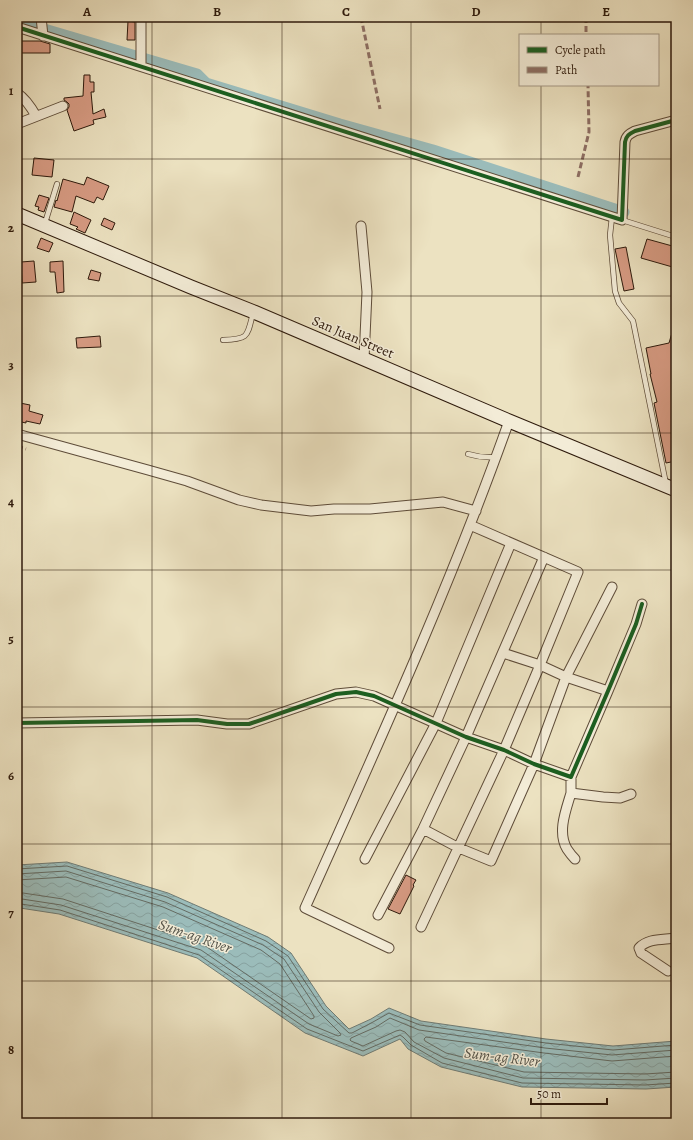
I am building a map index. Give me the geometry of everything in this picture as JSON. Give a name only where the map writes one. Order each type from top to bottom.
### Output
[{"type":"main road","name":"San Juan Street","points":[[17,214],[671,488]]},
{"type":"street","points":[[141,17],[141,64]]},
{"type":"street","points":[[42,19],[42,34]]},
{"type":"street","points":[[17,27],[141,64],[206,88],[612,217],[622,214],[626,136],[635,131],[676,120]]},
{"type":"street","points":[[17,93],[30,105],[36,116]]},
{"type":"street","points":[[17,124],[63,106]]},
{"type":"street","points":[[361,226],[367,292],[364,359]]},
{"type":"street","points":[[389,948],[305,908],[396,706],[476,511],[509,421]]},
{"type":"street","points":[[17,434],[187,481],[240,500],[261,505],[311,511],[334,509],[370,509],[443,502],[476,511]]},
{"type":"street","points":[[421,927],[504,750],[578,572],[470,525]]},
{"type":"street","points":[[365,859],[436,723],[511,543]]},
{"type":"street","points":[[378,915],[423,828],[466,737],[544,557]]},
{"type":"street","points":[[423,828],[459,848],[491,862],[534,764],[566,677],[612,587]]},
{"type":"street","points":[[575,859],[564,843],[562,830],[571,792],[571,777],[636,624],[642,604]]},
{"type":"street","points":[[503,653],[540,665],[566,677],[608,691]]},
{"type":"street","points":[[17,723],[197,720],[227,724],[249,724],[336,694],[356,692],[374,696],[466,737],[504,750],[534,764],[571,777]]},
{"type":"street","points":[[571,792],[620,798],[630,794]]},
{"type":"street","points":[[668,971],[640,953],[639,948],[647,942],[676,938]]},
{"type":"lane","points":[[44,225],[57,184]]},
{"type":"lane","points":[[622,214],[676,237]]},
{"type":"lane","points":[[612,217],[610,235],[615,291],[619,304],[633,321],[671,488]]},
{"type":"lane","points":[[224,340],[238,340],[247,335],[254,312]]},
{"type":"lane","points":[[468,454],[485,458],[496,456]]},
{"type":"water","name":"Sum-ag River","points":[[67,862],[168,893],[268,937],[291,953],[326,1006],[349,1029],[371,1019],[389,1008],[421,1021],[546,1039],[613,1046],[676,1041],[676,1087],[646,1089],[522,1087],[441,1067],[408,1049],[400,1039],[363,1056],[305,1033],[197,958],[59,914],[17,908],[17,865]]},
{"type":"building","points":[[128,21],[135,22],[135,40],[127,40]]},
{"type":"building","points":[[17,41],[40,41],[50,44],[50,53],[17,53]]},
{"type":"building","points":[[84,75],[90,75],[90,82],[94,82],[94,92],[91,92],[93,114],[104,109],[106,117],[93,120],[94,124],[74,131],[67,110],[69,104],[64,100],[64,98],[83,96]]},
{"type":"building","points":[[34,158],[54,160],[52,177],[32,175]]},
{"type":"building","points":[[87,177],[109,186],[103,200],[97,197],[94,203],[76,196],[72,212],[54,207],[63,179],[84,185]]},
{"type":"building","points":[[39,195],[49,198],[44,212],[38,210],[39,207],[35,206]]},
{"type":"building","points":[[74,212],[91,220],[85,233],[76,229],[78,227],[70,224]]},
{"type":"building","points":[[104,218],[115,223],[112,230],[101,225]]},
{"type":"building","points":[[41,238],[53,243],[49,252],[37,248]]},
{"type":"building","points":[[647,239],[676,247],[676,268],[641,258]]},
{"type":"building","points":[[626,247],[634,289],[624,291],[615,249]]},
{"type":"building","points":[[34,261],[36,282],[22,283],[21,262]]},
{"type":"building","points":[[63,261],[64,292],[57,293],[55,272],[50,272],[50,262]]},
{"type":"building","points":[[91,270],[101,273],[99,281],[88,279]]},
{"type":"building","points":[[674,326],[676,326],[676,461],[666,463],[654,403],[657,402],[650,374],[646,348],[669,343]]},
{"type":"building","points":[[100,336],[101,347],[77,348],[76,338]]},
{"type":"building","points":[[20,403],[30,405],[29,411],[43,415],[40,424],[17,421],[17,406],[19,407]]},
{"type":"building","points":[[406,875],[416,880],[400,914],[388,909]]},
{"type":"waterway","points":[[17,21],[197,74],[206,83],[340,124],[433,150],[624,212]]},
{"type":"marked path","points":[[361,17],[380,109]]},
{"type":"marked path","points":[[586,17],[586,34]]},
{"type":"marked path","points":[[578,177],[589,132],[588,86]]},
{"type":"marked path","points":[[17,446],[26,449]]},
{"type":"cycle path","points":[[17,27],[622,220],[626,138],[629,134],[635,131],[676,120]]},
{"type":"cycle path","points":[[17,723],[197,720],[227,724],[249,724],[336,694],[356,692],[374,696],[466,737],[504,750],[534,764],[571,777],[636,624],[642,604]]}]
